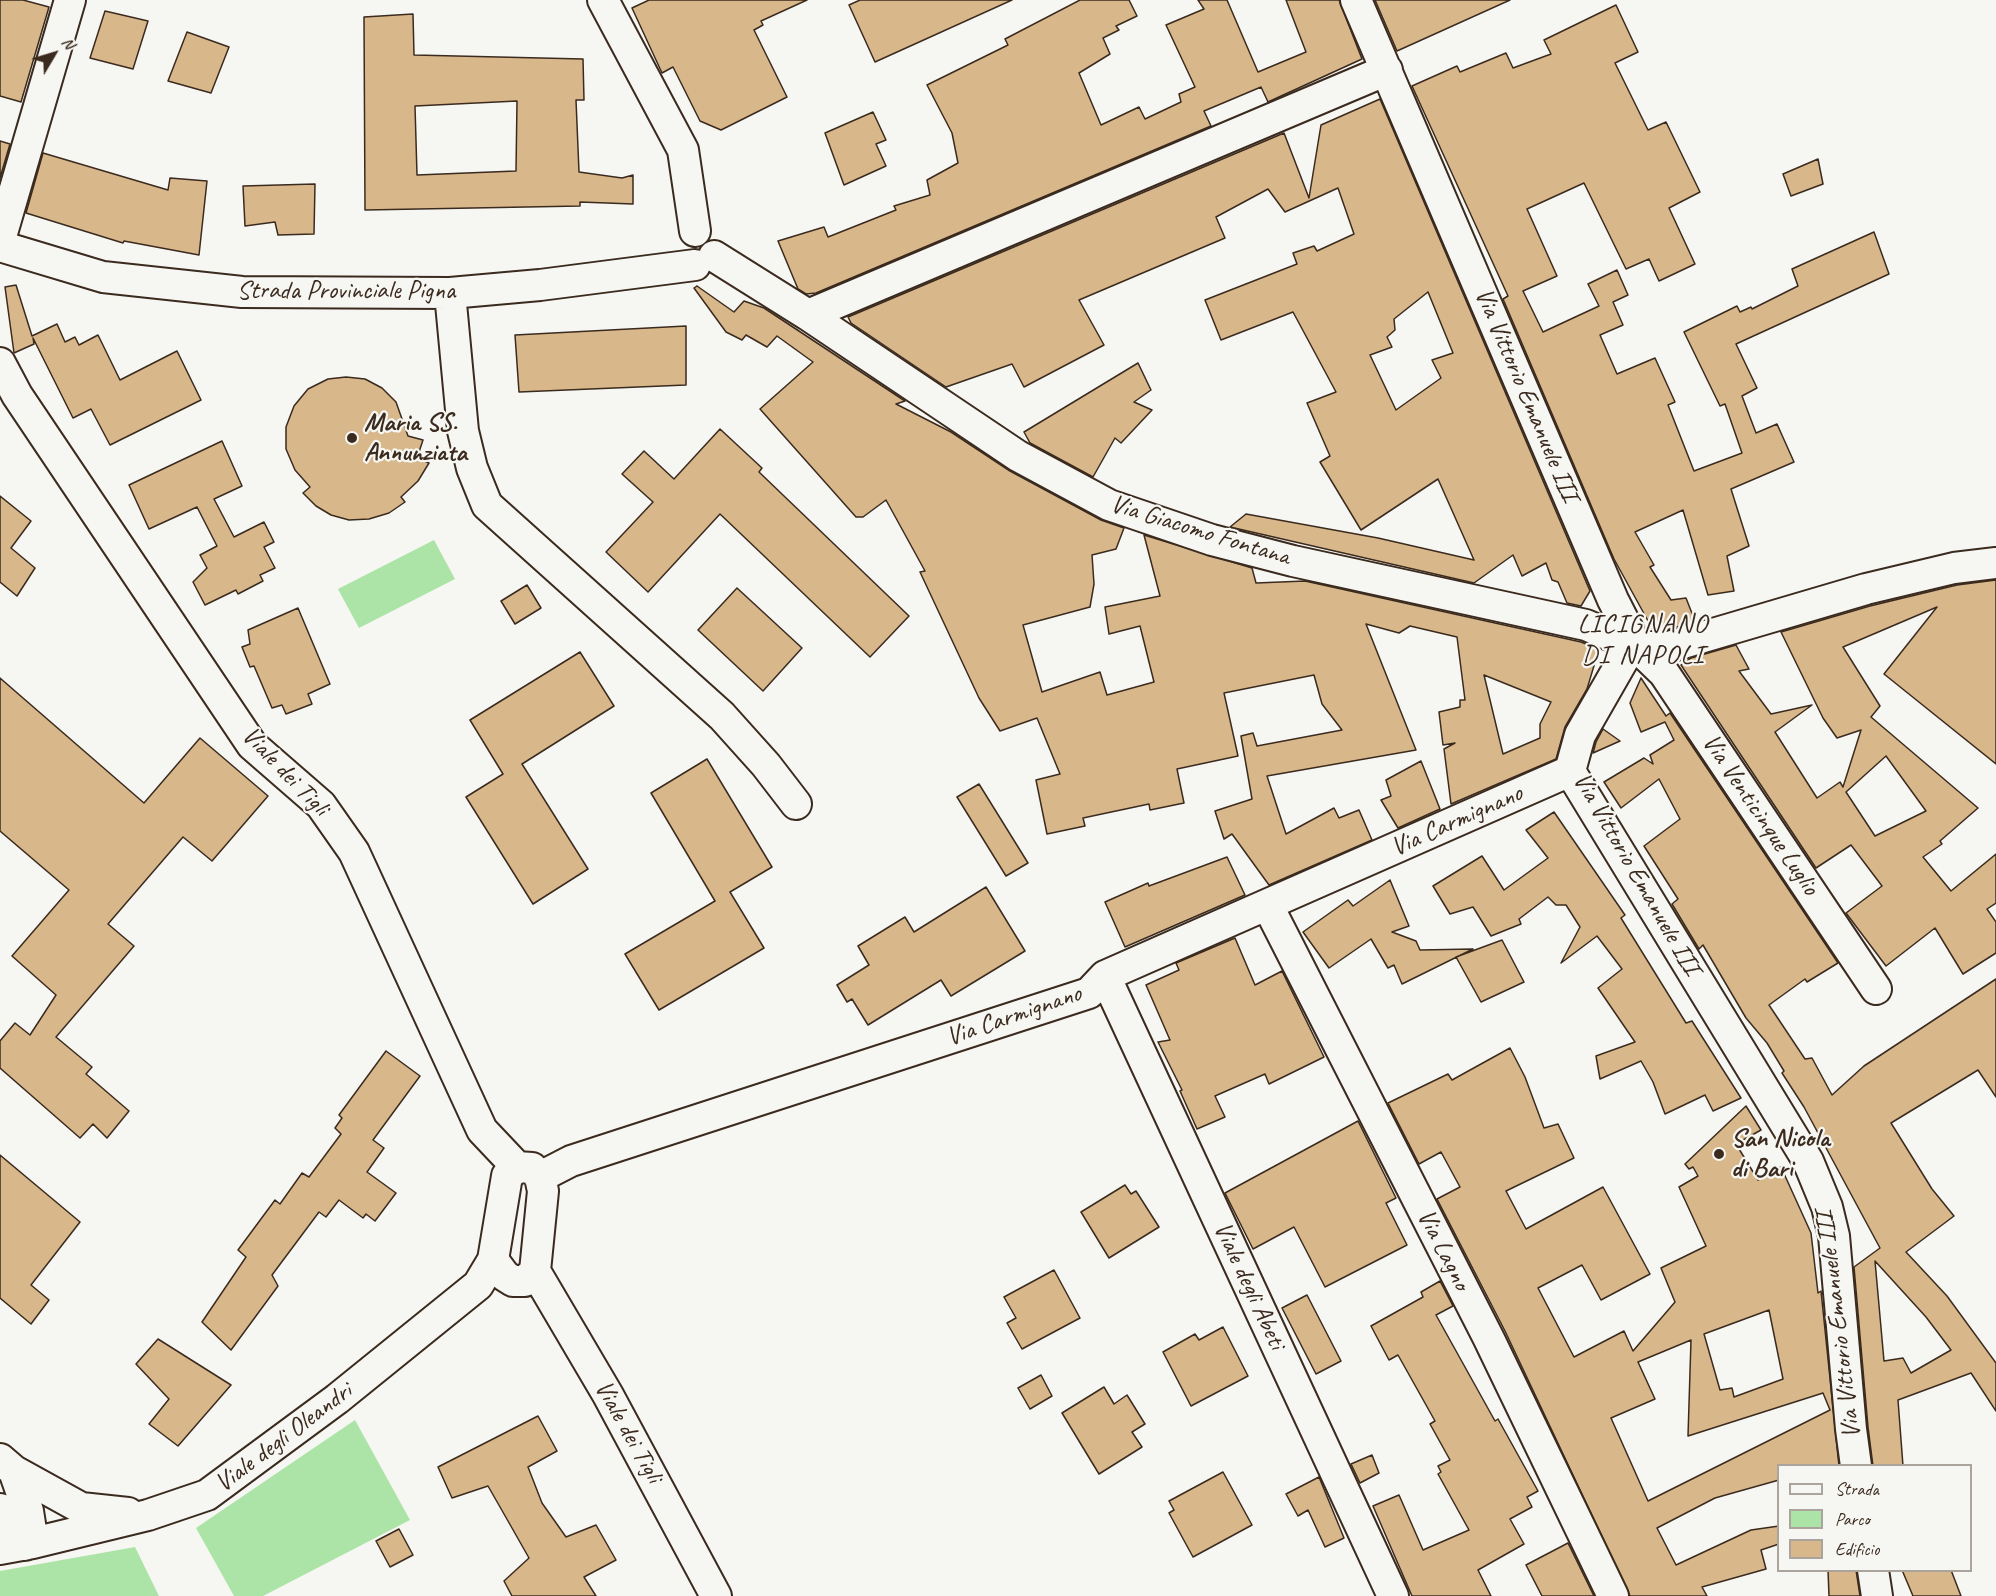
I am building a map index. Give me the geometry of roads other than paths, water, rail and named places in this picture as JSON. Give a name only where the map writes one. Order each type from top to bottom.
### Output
[{"type":"street","points":[[0,240],[70,0]]},
{"type":"street","points":[[603,0],[683,150],[694,231],[711,236],[716,245],[705,260]]},
{"type":"street","name":"Via Vittorio Emanuele III","points":[[1356,0],[1609,589],[1637,646],[1627,652],[1580,735],[1570,771],[1808,1161],[1827,1207],[1834,1236],[1856,1464]]},
{"type":"street","points":[[808,315],[1387,70]]},
{"type":"street","name":"Strada Provinciale Pigna","points":[[0,246],[103,277],[231,291],[450,293],[540,285],[705,260]]},
{"type":"street","name":"Via Giacomo Fontana","points":[[705,260],[808,315],[1018,456],[1109,505],[1212,540],[1293,561],[1586,625],[1637,646]]},
{"type":"street","points":[[450,293],[463,431],[472,468],[488,505],[722,716],[766,765],[796,804]]},
{"type":"street","name":"Viale dei Tigli","points":[[0,363],[16,395],[252,745],[321,805],[354,852],[482,1130],[529,1172]]},
{"type":"street","points":[[1637,646],[1669,647],[1866,589],[1954,568],[1996,563]]},
{"type":"street","name":"Via Venticinque Luglio","points":[[1637,646],[1671,682],[1876,989]]},
{"type":"street","name":"Via Carmignano","points":[[529,1172],[571,1161],[1089,993],[1105,976],[1570,771]]},
{"type":"street","name":"Via Lagno","points":[[1268,906],[1489,1339],[1614,1596]]},
{"type":"street","name":"Viale degli Abeti","points":[[1105,976],[1393,1596]]},
{"type":"street","points":[[529,1172],[543,1191],[534,1271],[525,1281],[513,1281],[505,1276],[493,1260],[507,1176],[529,1172]]},
{"type":"street","name":"Viale degli Oleandri","points":[[19,1546],[148,1515],[207,1495],[338,1399],[478,1285],[493,1260]]},
{"type":"street","name":"Viale dei Tigli","points":[[534,1271],[608,1395],[716,1596]]},
{"type":"street","points":[[7,1465],[81,1508],[148,1515]]},
{"type":"street","points":[[7,1465],[28,1511],[19,1546]]},
{"type":"street","points":[[0,1509],[19,1546]]},
{"type":"street","points":[[1873,1572],[1877,1596]]},
{"type":"place","name":"Maria SS. Annunziata","points":[[352,438]]},
{"type":"place","name":"San Nicola di Bari","points":[[1719,1154]]},
{"type":"district","name":"LICIGNANO DI NAPOLI","points":[[1643,640]]}]
